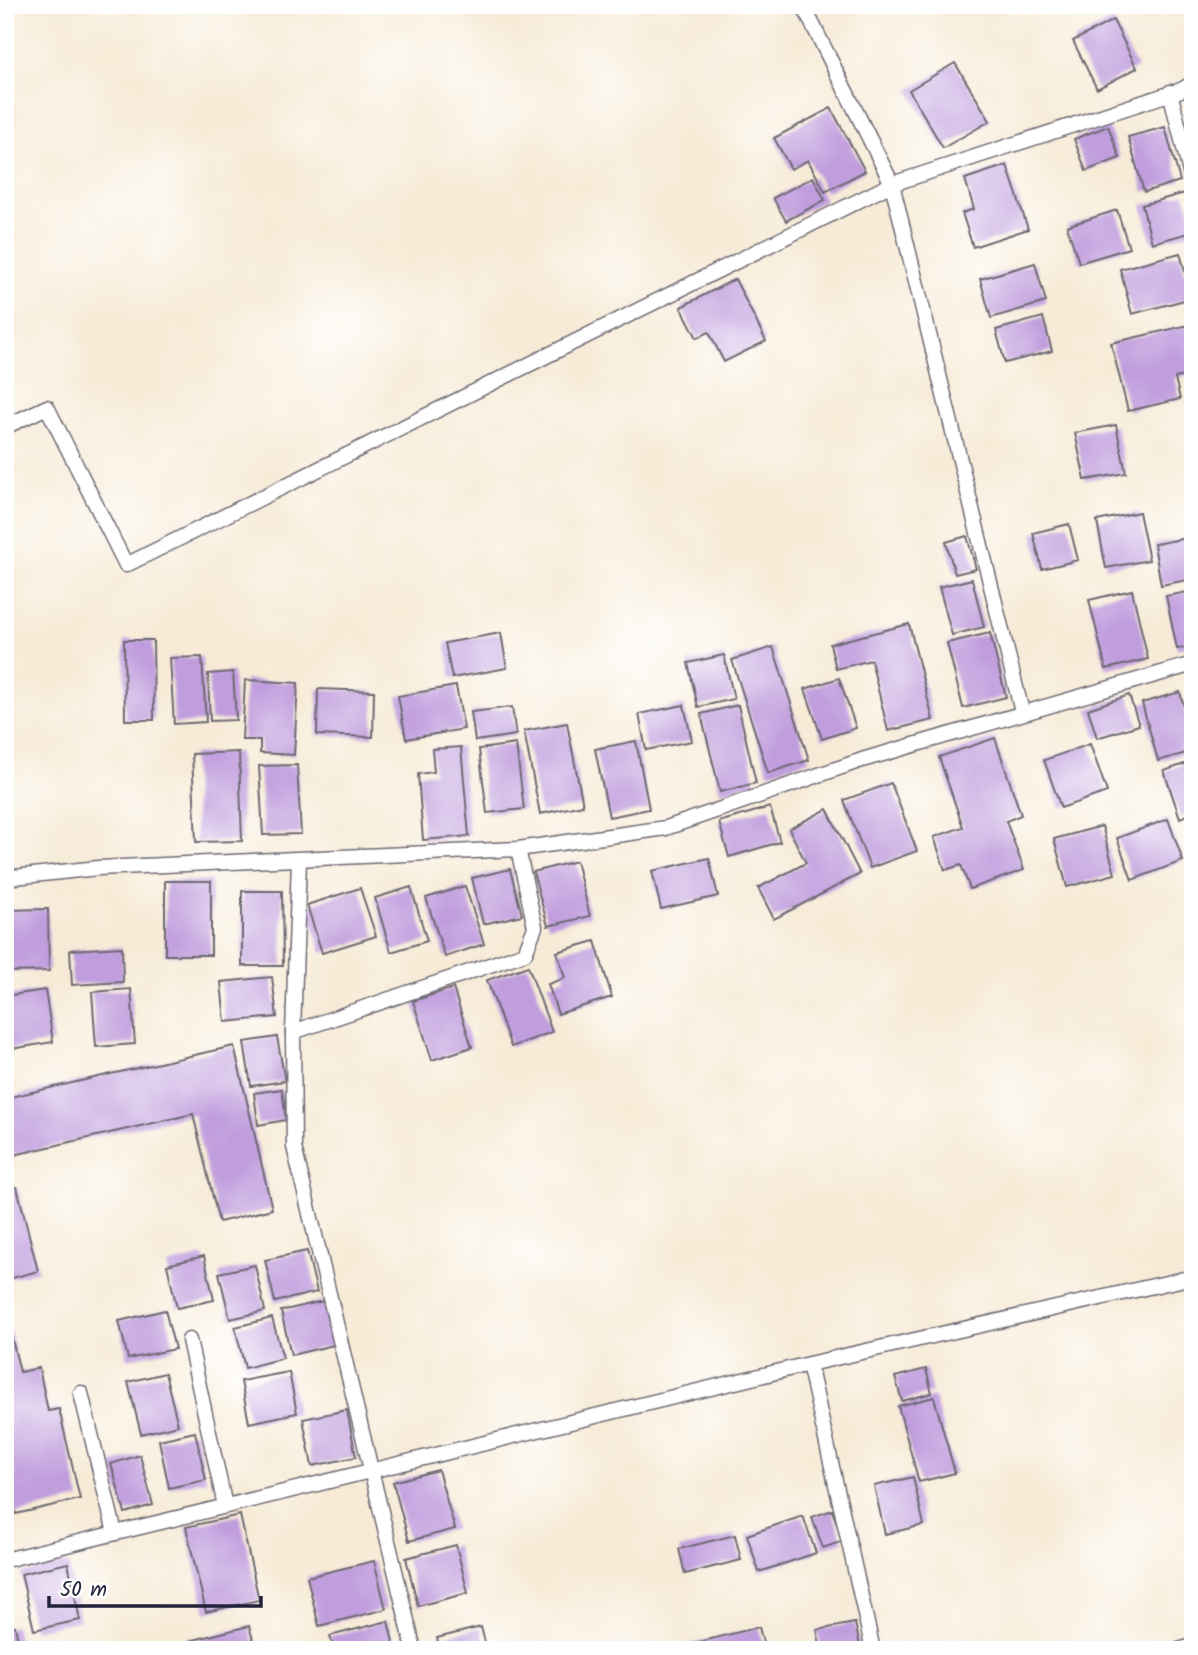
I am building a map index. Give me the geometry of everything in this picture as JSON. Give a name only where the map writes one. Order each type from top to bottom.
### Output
[{"type":"lane","points":[[803,5],[892,184],[1022,712]]},
{"type":"lane","points":[[5,427],[47,407],[126,565],[892,184],[1193,83]]},
{"type":"lane","points":[[1170,92],[1193,184]]},
{"type":"lane","points":[[5,878],[99,868],[518,849],[666,828],[862,760],[1193,664]]},
{"type":"lane","points":[[293,1032],[525,953],[535,927],[518,849]]},
{"type":"lane","points":[[299,860],[293,1032],[294,1147],[414,1650]]},
{"type":"lane","points":[[5,1560],[809,1364],[1193,1278]]},
{"type":"lane","points":[[189,1340],[225,1506]]},
{"type":"lane","points":[[809,1364],[873,1650]]},
{"type":"lane","points":[[81,1393],[115,1534]]},
{"type":"lane","points":[[1178,1650],[1193,1646]]},
{"type":"building","points":[[1179,5],[1193,5],[1193,25]]},
{"type":"building","points":[[1113,20],[1137,68],[1097,89],[1073,41]]},
{"type":"building","points":[[955,63],[990,121],[943,148],[909,90]]},
{"type":"building","points":[[831,108],[865,171],[825,192],[808,160],[791,169],[774,138]]},
{"type":"building","points":[[1108,126],[1120,158],[1086,171],[1074,139]]},
{"type":"building","points":[[1165,127],[1180,181],[1144,192],[1128,137]]},
{"type":"building","points":[[1007,165],[1028,229],[973,247],[962,213],[974,209],[965,179]]},
{"type":"building","points":[[813,177],[825,200],[786,221],[773,198]]},
{"type":"building","points":[[1185,193],[1193,221],[1193,232],[1152,243],[1142,205]]},
{"type":"building","points":[[1117,210],[1129,248],[1079,263],[1067,226]]},
{"type":"building","points":[[1180,253],[1192,298],[1132,314],[1120,269]]},
{"type":"building","points":[[1035,263],[1046,302],[991,318],[980,279]]},
{"type":"building","points":[[735,279],[766,341],[724,362],[709,332],[697,338],[681,307]]},
{"type":"building","points":[[1043,317],[1052,351],[1005,363],[996,330]]},
{"type":"building","points":[[1193,324],[1193,374],[1175,378],[1180,399],[1128,411],[1111,343]]},
{"type":"building","points":[[1116,425],[1126,473],[1085,480],[1075,433]]},
{"type":"building","points":[[1139,512],[1149,560],[1106,568],[1097,521]]},
{"type":"building","points":[[1069,524],[1078,560],[1042,569],[1033,533]]},
{"type":"building","points":[[967,536],[976,569],[955,574],[946,542]]},
{"type":"building","points":[[1193,537],[1193,579],[1161,585],[1154,544]]},
{"type":"building","points":[[972,579],[984,627],[952,635],[939,587]]},
{"type":"building","points":[[1132,590],[1148,659],[1106,669],[1089,600]]},
{"type":"building","points":[[1193,591],[1193,646],[1177,649],[1166,596]]},
{"type":"building","points":[[909,624],[933,720],[888,731],[871,660],[836,669],[830,644]]},
{"type":"building","points":[[501,633],[507,668],[452,678],[445,643]]},
{"type":"building","points":[[990,633],[1006,697],[963,708],[947,643]]},
{"type":"building","points":[[124,640],[153,640],[154,720],[125,720]]},
{"type":"building","points":[[773,647],[809,760],[768,773],[732,660]]},
{"type":"building","points":[[724,655],[734,699],[698,707],[688,663]]},
{"type":"building","points":[[202,657],[206,722],[174,724],[170,658]]},
{"type":"building","points":[[233,672],[236,720],[210,721],[208,674]]},
{"type":"building","points":[[839,678],[856,728],[822,739],[805,689]]},
{"type":"building","points":[[245,680],[298,683],[294,755],[260,753],[260,740],[242,740]]},
{"type":"building","points":[[456,686],[464,729],[406,739],[398,696]]},
{"type":"building","points":[[318,689],[374,691],[373,737],[317,735]]},
{"type":"building","points":[[1180,692],[1193,740],[1193,751],[1158,761],[1142,703]]},
{"type":"building","points":[[1129,695],[1139,725],[1097,738],[1088,709]]},
{"type":"building","points":[[684,705],[692,741],[646,750],[639,714]]},
{"type":"building","points":[[738,705],[756,783],[720,792],[701,714]]},
{"type":"building","points":[[512,707],[516,735],[475,741],[471,712]]},
{"type":"building","points":[[567,723],[583,805],[540,814],[524,731]]},
{"type":"building","points":[[995,738],[1021,815],[1006,821],[1024,870],[970,889],[961,865],[945,870],[934,837],[963,827],[939,757]]},
{"type":"building","points":[[636,741],[649,809],[609,817],[595,749]]},
{"type":"building","points":[[516,744],[524,809],[487,813],[479,749]]},
{"type":"building","points":[[1090,744],[1107,792],[1061,808],[1044,760]]},
{"type":"building","points":[[461,747],[469,836],[423,840],[418,774],[434,772],[432,749]]},
{"type":"building","points":[[239,752],[242,841],[196,842],[192,754]]},
{"type":"building","points":[[1193,761],[1193,813],[1180,818],[1164,771]]},
{"type":"building","points":[[297,765],[301,834],[263,835],[259,766]]},
{"type":"building","points":[[891,783],[917,851],[870,868],[844,800]]},
{"type":"building","points":[[770,807],[780,842],[729,857],[719,822]]},
{"type":"building","points":[[827,809],[860,874],[774,919],[758,888],[806,863],[789,829]]},
{"type":"building","points":[[1168,819],[1183,861],[1132,880],[1117,838]]},
{"type":"building","points":[[1102,826],[1115,874],[1067,887],[1054,839]]},
{"type":"building","points":[[709,858],[718,896],[661,909],[652,871]]},
{"type":"building","points":[[576,861],[590,916],[548,926],[533,872]]},
{"type":"building","points":[[510,869],[522,915],[483,924],[472,878]]},
{"type":"building","points":[[165,881],[211,881],[211,955],[165,955]]},
{"type":"building","points":[[465,886],[484,944],[445,957],[426,898]]},
{"type":"building","points":[[411,887],[427,941],[391,952],[375,898]]},
{"type":"building","points":[[360,888],[376,936],[322,953],[307,905]]},
{"type":"building","points":[[242,891],[282,891],[283,966],[242,966]]},
{"type":"building","points":[[48,909],[49,971],[5,972],[5,910]]},
{"type":"building","points":[[595,941],[612,997],[558,1014],[548,984],[565,978],[557,952]]},
{"type":"building","points":[[122,947],[123,982],[72,985],[70,950]]},
{"type":"building","points":[[528,966],[552,1032],[511,1047],[487,980]]},
{"type":"building","points":[[272,977],[277,1017],[225,1022],[221,982]]},
{"type":"building","points":[[453,988],[472,1047],[432,1060],[413,1001]]},
{"type":"building","points":[[131,989],[135,1044],[96,1047],[92,992]]},
{"type":"building","points":[[45,990],[53,1042],[5,1050],[5,996]]},
{"type":"building","points":[[277,1037],[285,1081],[251,1086],[244,1042]]},
{"type":"building","points":[[234,1046],[272,1209],[219,1222],[193,1114],[5,1157],[6,1098]]},
{"type":"building","points":[[282,1089],[286,1120],[258,1125],[254,1093]]},
{"type":"building","points":[[17,1187],[38,1271],[5,1280],[5,1190]]},
{"type":"building","points":[[307,1251],[317,1292],[275,1302],[265,1260]]},
{"type":"building","points":[[204,1256],[214,1300],[177,1308],[167,1265]]},
{"type":"building","points":[[255,1265],[265,1311],[230,1319],[219,1273]]},
{"type":"building","points":[[323,1301],[334,1345],[291,1355],[281,1311]]},
{"type":"building","points":[[5,1310],[20,1372],[39,1368],[48,1411],[59,1409],[80,1499],[16,1514],[5,1465]]},
{"type":"building","points":[[165,1310],[175,1349],[128,1359],[119,1321]]},
{"type":"building","points":[[272,1318],[283,1358],[245,1368],[235,1327]]},
{"type":"building","points":[[926,1369],[932,1393],[902,1401],[895,1377]]},
{"type":"building","points":[[289,1372],[297,1413],[249,1423],[241,1381]]},
{"type":"building","points":[[165,1373],[178,1425],[141,1434],[128,1382]]},
{"type":"building","points":[[934,1397],[955,1473],[919,1482],[898,1406]]},
{"type":"building","points":[[347,1410],[356,1457],[312,1466],[303,1419]]},
{"type":"building","points":[[195,1432],[206,1480],[169,1488],[159,1440]]},
{"type":"building","points":[[140,1455],[153,1505],[125,1513],[111,1464]]},
{"type":"building","points":[[438,1470],[455,1529],[409,1541],[393,1482]]},
{"type":"building","points":[[913,1477],[924,1525],[885,1534],[874,1486]]},
{"type":"building","points":[[832,1510],[843,1541],[823,1548],[812,1517]]},
{"type":"building","points":[[240,1515],[259,1600],[206,1612],[186,1527]]},
{"type":"building","points":[[803,1516],[816,1553],[759,1572],[747,1535]]},
{"type":"building","points":[[735,1535],[741,1560],[685,1574],[679,1549]]},
{"type":"building","points":[[456,1545],[468,1593],[418,1606],[406,1558]]},
{"type":"building","points":[[374,1561],[386,1609],[319,1626],[307,1577]]},
{"type":"building","points":[[68,1563],[80,1620],[34,1630],[21,1574]]},
{"type":"building","points":[[388,1621],[395,1650],[334,1650],[330,1636]]},
{"type":"building","points":[[855,1623],[861,1650],[821,1650],[817,1630]]},
{"type":"building","points":[[15,1626],[20,1650],[5,1650],[5,1628]]},
{"type":"building","points":[[249,1626],[256,1650],[191,1650],[189,1641]]},
{"type":"building","points":[[481,1627],[487,1650],[440,1650],[437,1638]]},
{"type":"building","points":[[759,1627],[765,1650],[671,1650],[671,1649]]}]
